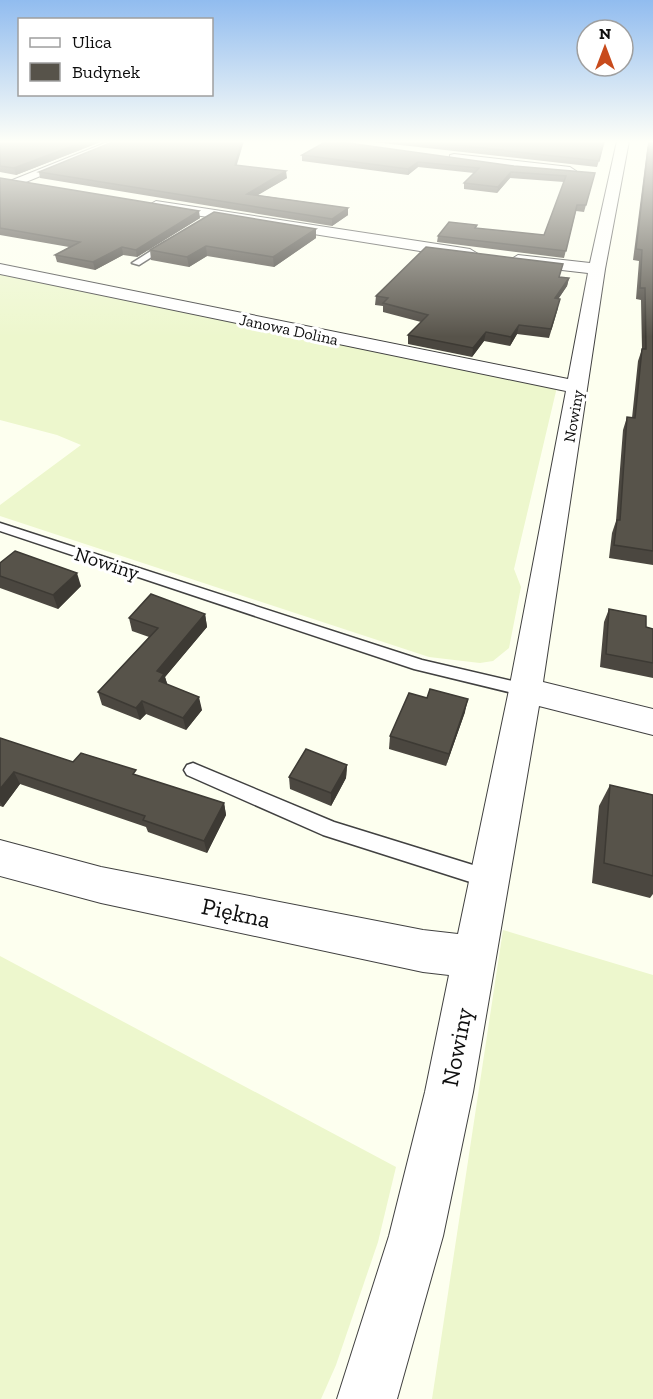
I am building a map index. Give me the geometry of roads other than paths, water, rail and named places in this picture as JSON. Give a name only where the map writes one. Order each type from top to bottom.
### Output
[{"type":"street","points":[[156,206],[211,218],[484,256]]},
{"type":"street","name":"Nowiny","points":[[367,1399],[397,1302],[434,1164],[525,690],[607,206]]},
{"type":"street","points":[[506,258],[597,269]]},
{"type":"street","name":"Janowa Dolina","points":[[0,269],[578,387]]},
{"type":"street","points":[[525,690],[653,722]]},
{"type":"street","name":"Piękna","points":[[0,858],[101,885],[423,951],[474,957]]},
{"type":"lane","points":[[136,263],[176,239]]},
{"type":"lane","name":"Nowiny","points":[[0,527],[420,665],[525,690]]},
{"type":"lane","points":[[193,770],[330,829],[489,879]]}]
